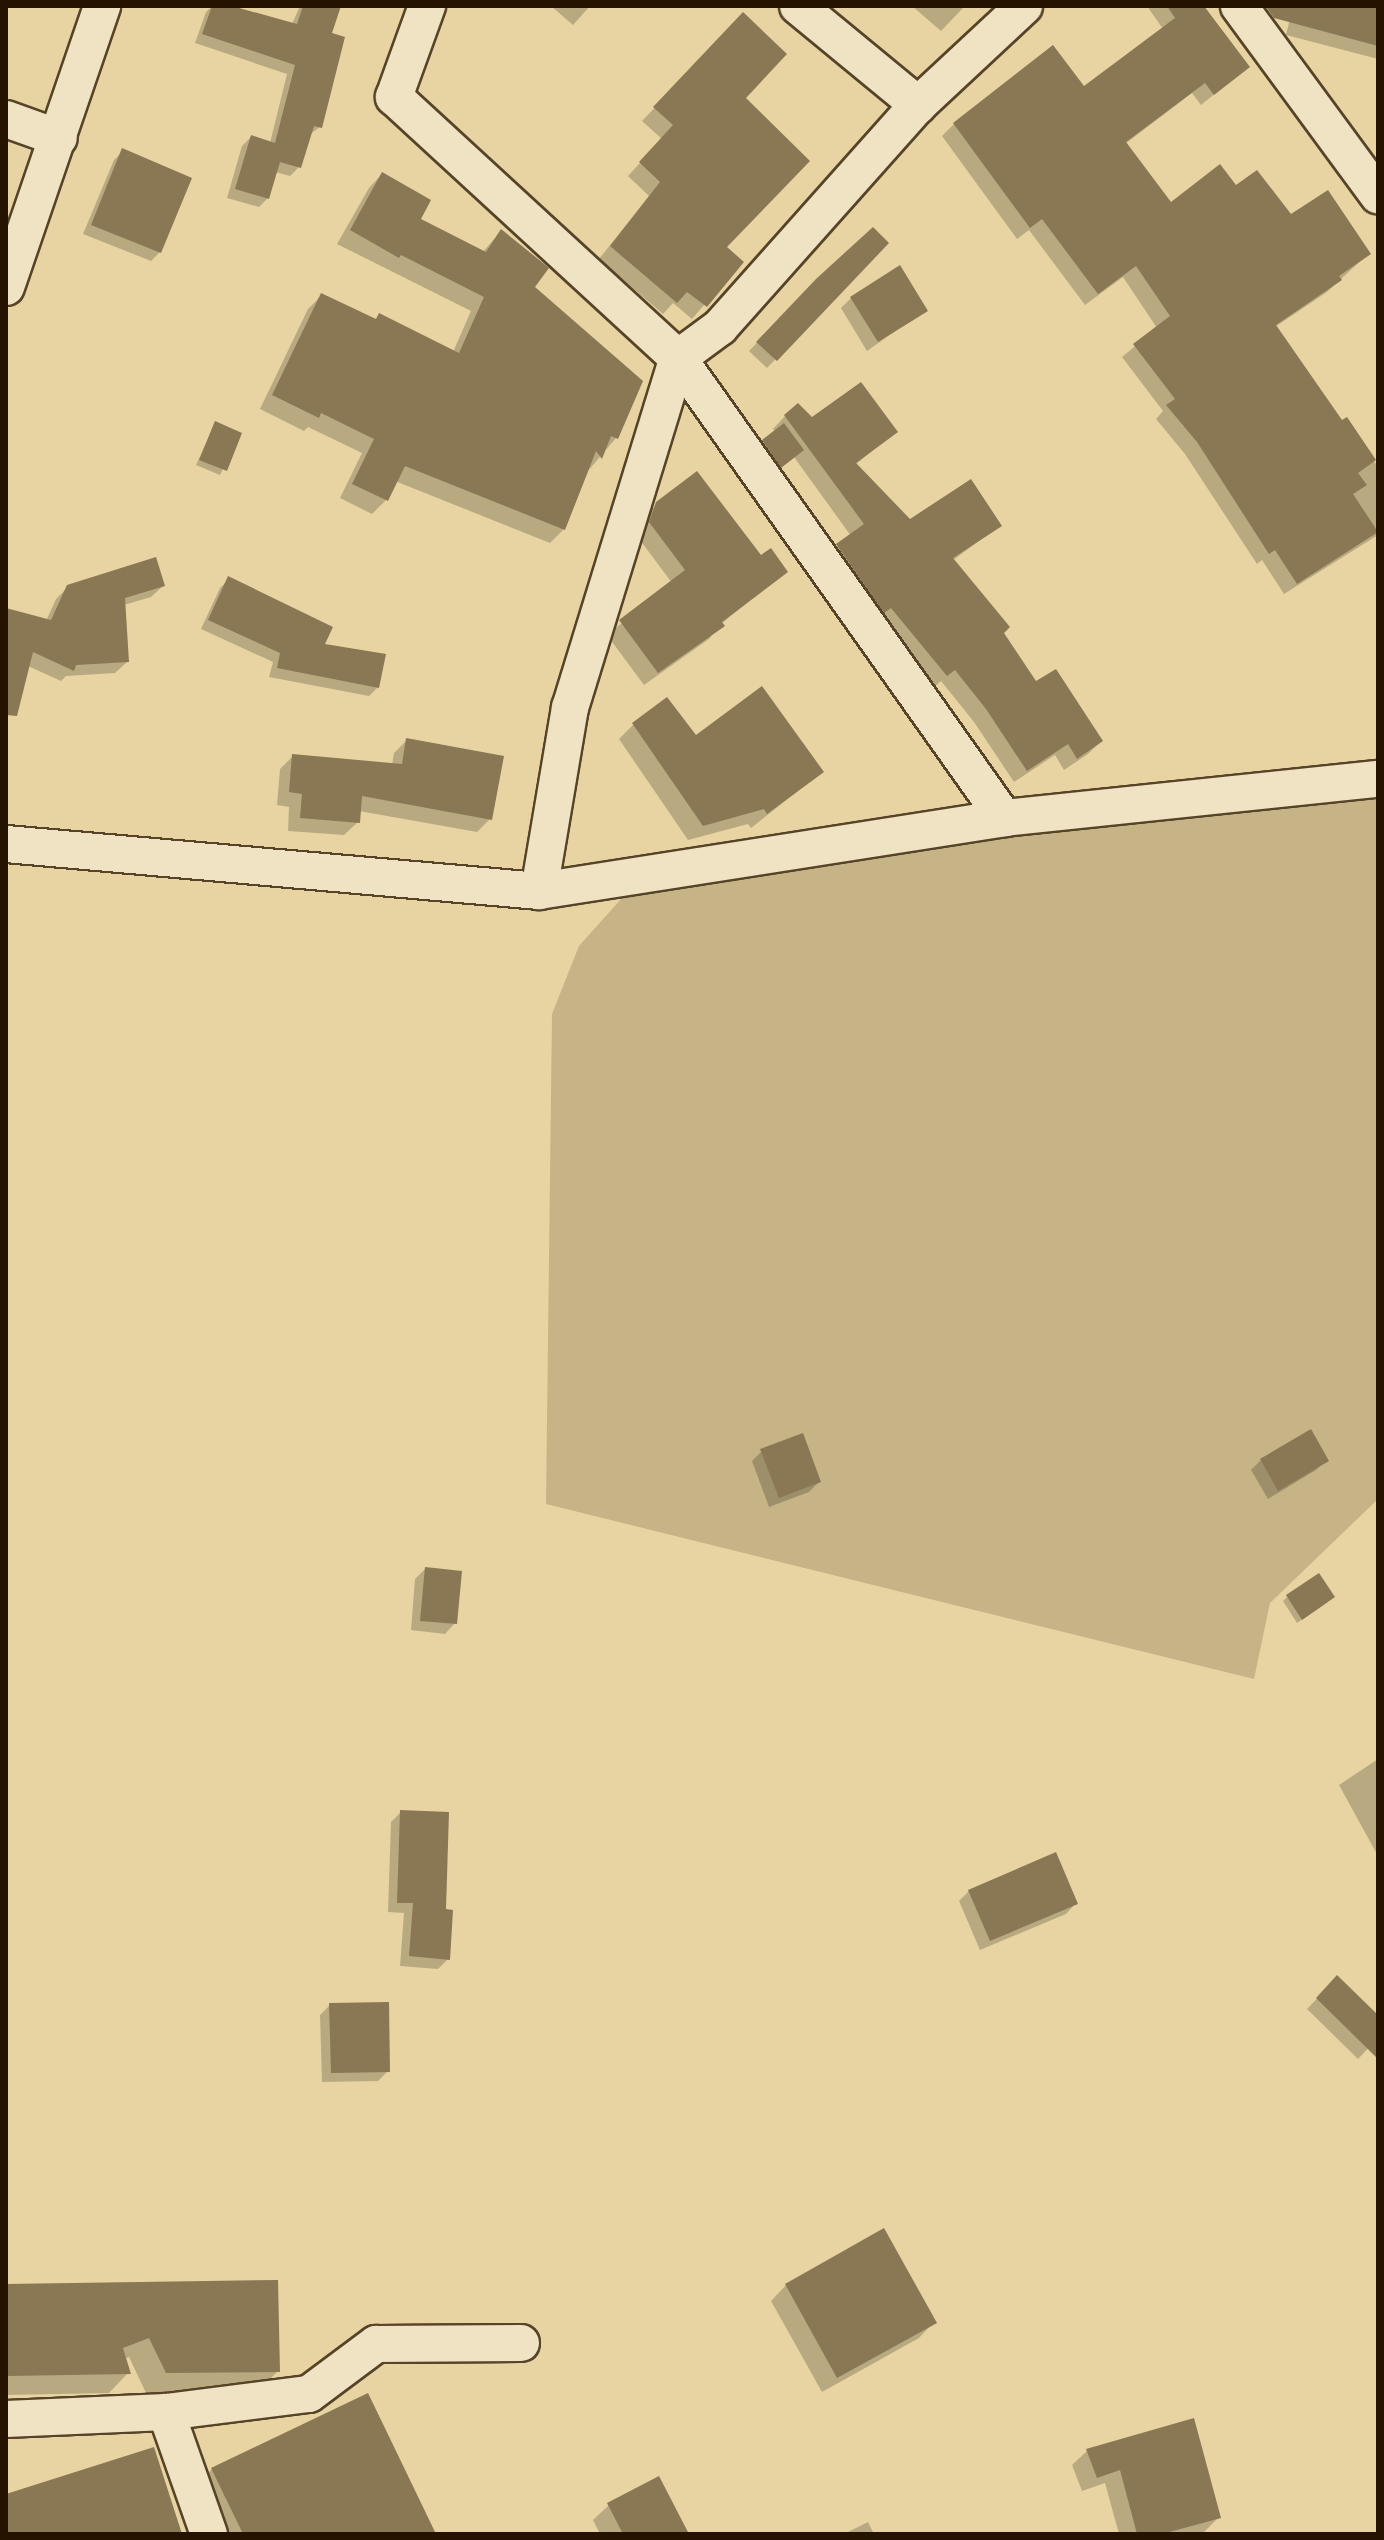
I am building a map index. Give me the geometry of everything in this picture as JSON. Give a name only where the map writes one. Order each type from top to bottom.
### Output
[{"type":"street","points":[[6,287],[102,6]]},
{"type":"street","points":[[427,6],[394,97],[678,358],[1004,818]]},
{"type":"street","points":[[798,6],[918,105]]},
{"type":"street","points":[[539,891],[570,708],[678,358],[720,327],[918,105],[1024,6]]},
{"type":"street","points":[[1239,6],[1378,195]]},
{"type":"street","points":[[6,119],[59,138]]},
{"type":"street","points":[[6,844],[539,891],[1004,818],[1378,779]]},
{"type":"street","points":[[6,2419],[166,2412],[309,2394],[376,2344],[521,2343]]},
{"type":"street","points":[[166,2412],[209,2534]]},
{"type":"shaded area","points":[[1378,798],[1378,1499],[1270,1603],[1254,1679],[546,1504],[552,1014],[579,946],[622,898],[677,872]]},
{"type":"building","points":[[212,6],[232,6],[297,24],[303,6],[341,6],[332,33],[345,37],[322,128],[314,126],[301,168],[280,162],[269,199],[235,189],[251,135],[275,143],[295,65],[202,34]]},
{"type":"building","points":[[1167,6],[1204,6],[1250,67],[1214,95],[1205,83],[1126,142],[1171,202],[1220,164],[1236,185],[1257,170],[1291,214],[1328,190],[1371,254],[1339,276],[1342,280],[1276,325],[1342,420],[1347,417],[1376,460],[1358,473],[1367,485],[1353,494],[1378,532],[1297,584],[1275,550],[1269,554],[1197,442],[1166,405],[1175,399],[1133,344],[1170,316],[1136,266],[1098,294],[1042,219],[1030,228],[953,123],[1053,45],[1084,86],[1175,18]]},
{"type":"building","points":[[1378,6],[1378,46],[1274,18],[1266,7]]},
{"type":"building","points":[[743,12],[787,54],[746,98],[810,161],[727,247],[744,262],[707,307],[687,292],[677,303],[610,246],[660,182],[639,162],[673,125],[653,107]]},
{"type":"building","points":[[122,148],[192,178],[161,253],[91,225]]},
{"type":"building","points":[[382,172],[431,200],[421,219],[486,252],[501,229],[549,268],[535,287],[643,381],[618,439],[611,436],[602,459],[596,451],[565,530],[405,466],[388,501],[352,484],[374,439],[321,413],[319,418],[272,395],[321,293],[376,319],[379,313],[459,353],[484,297],[401,255],[399,258],[350,230]]},
{"type":"building","points":[[873,227],[889,243],[777,361],[756,342],[816,279]]},
{"type":"building","points":[[900,265],[928,311],[878,342],[850,297]]},
{"type":"building","points":[[861,382],[898,432],[856,463],[910,519],[971,479],[1002,526],[953,558],[1010,627],[1004,633],[1036,681],[1056,669],[1103,741],[1077,759],[1068,744],[1027,771],[986,709],[955,670],[947,676],[891,608],[884,613],[836,544],[864,524],[784,415],[798,403],[812,417]]},
{"type":"building","points":[[215,421],[242,433],[227,471],[199,460]]},
{"type":"building","points":[[784,423],[804,450],[781,468],[762,440]]},
{"type":"building","points":[[697,471],[761,555],[771,548],[788,572],[722,622],[725,626],[658,673],[619,620],[685,570],[649,522],[656,502]]},
{"type":"building","points":[[156,557],[165,586],[125,598],[129,662],[76,665],[74,671],[33,652],[17,716],[6,715],[6,608],[51,620],[67,585]]},
{"type":"building","points":[[228,576],[333,627],[325,644],[386,654],[379,688],[277,668],[280,653],[208,620]]},
{"type":"building","points":[[762,686],[824,772],[767,814],[764,809],[703,826],[632,723],[667,697],[696,735]]},
{"type":"building","points":[[406,738],[504,756],[492,820],[362,796],[360,823],[300,818],[302,794],[289,792],[292,754],[402,764]]},
{"type":"building","points":[[1311,1429],[1329,1461],[1278,1491],[1260,1459]]},
{"type":"building","points":[[803,1433],[821,1482],[779,1498],[760,1449]]},
{"type":"building","points":[[425,1567],[462,1571],[457,1624],[420,1621]]},
{"type":"building","points":[[1319,1573],[1335,1597],[1302,1620],[1286,1595]]},
{"type":"building","points":[[400,1810],[449,1812],[446,1909],[453,1910],[450,1960],[409,1956],[413,1903],[397,1903]]},
{"type":"building","points":[[1056,1852],[1078,1904],[990,1941],[968,1890]]},
{"type":"building","points":[[1337,1975],[1378,2015],[1378,2059],[1316,1998]]},
{"type":"building","points":[[389,2002],[390,2072],[331,2073],[329,2003]]},
{"type":"building","points":[[884,2228],[937,2323],[837,2378],[785,2284]]},
{"type":"building","points":[[278,2280],[280,2372],[166,2373],[149,2338],[123,2348],[131,2374],[6,2376],[6,2284]]},
{"type":"building","points":[[368,2393],[436,2534],[243,2534],[211,2468]]},
{"type":"building","points":[[1194,2418],[1221,2518],[1162,2534],[1137,2534],[1120,2470],[1097,2478],[1086,2449]]},
{"type":"building","points":[[154,2447],[182,2534],[6,2534],[6,2494]]},
{"type":"building","points":[[659,2476],[689,2534],[623,2534],[607,2503]]}]
